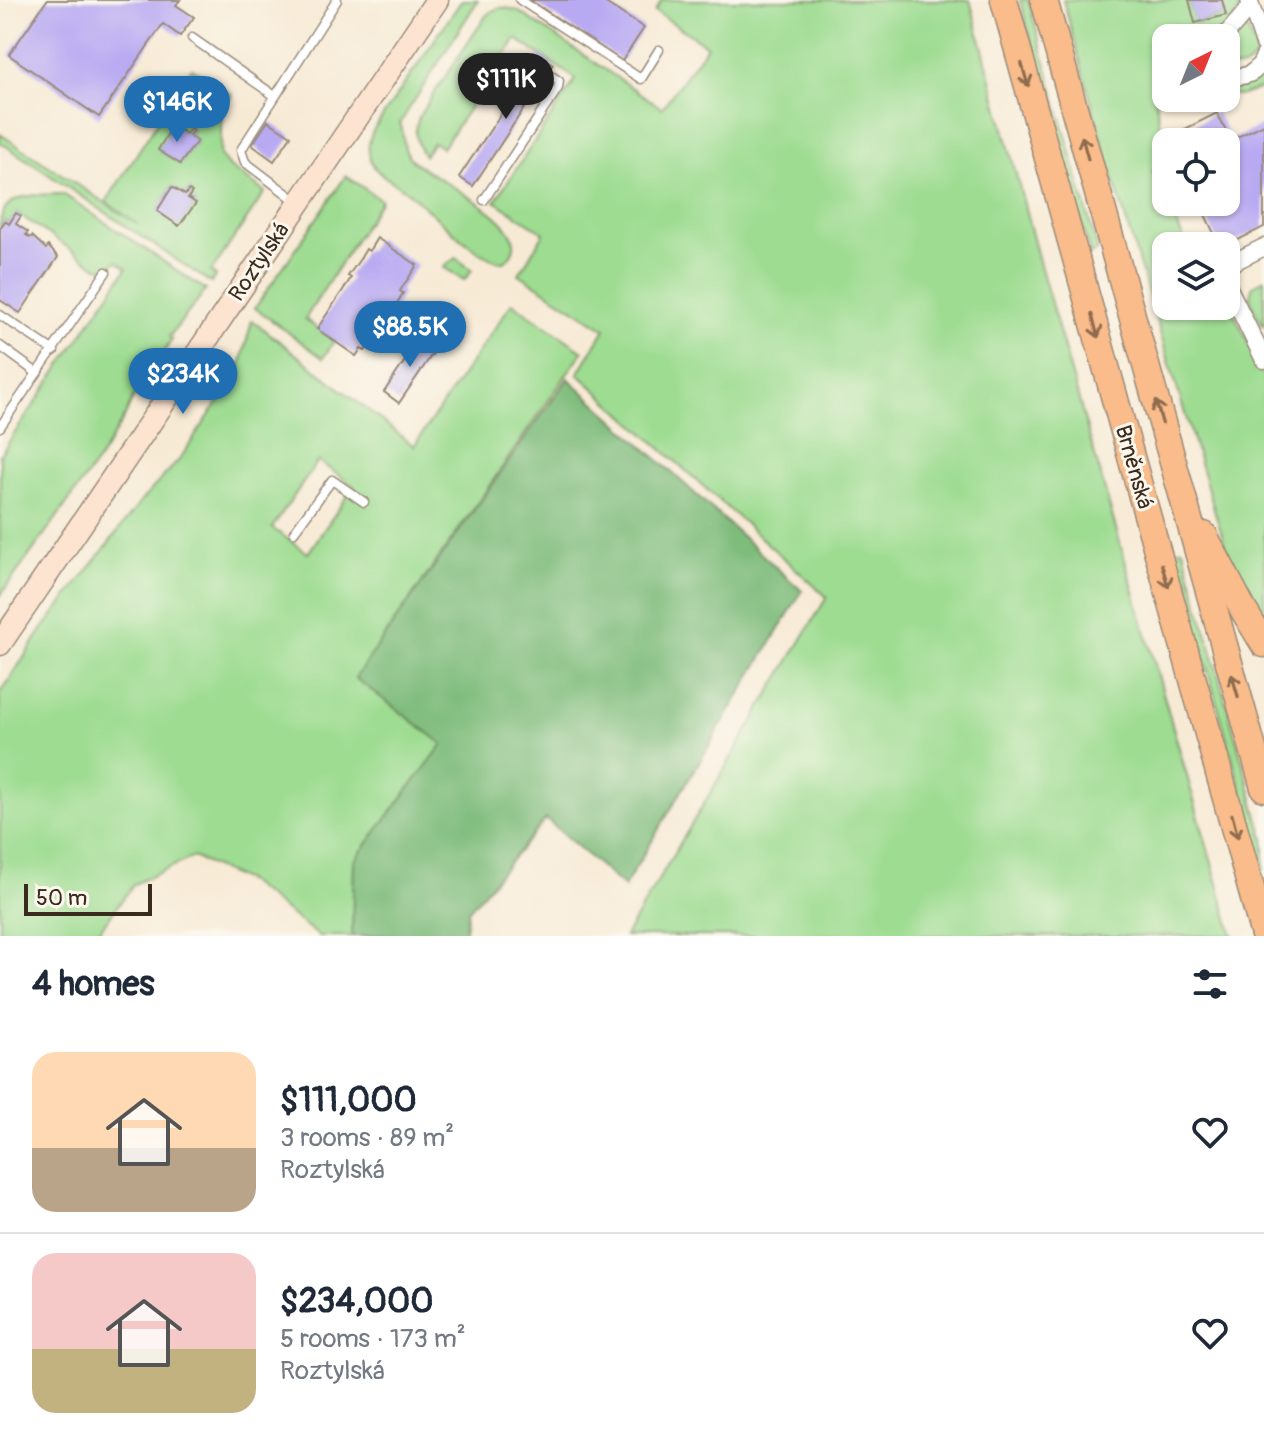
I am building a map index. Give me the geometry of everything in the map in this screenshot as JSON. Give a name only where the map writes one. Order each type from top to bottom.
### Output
[{"type":"highway","name":"Brněnská","points":[[1004,0],[1264,935]]},
{"type":"highway","name":"Brněnská","points":[[1044,0],[1264,788]]},
{"type":"highway","points":[[1179,488],[1264,644]]},
{"type":"main road","name":"Roztylská","points":[[0,644],[437,0]]},
{"type":"street","points":[[1234,24],[1250,4]]},
{"type":"street","points":[[1250,4],[1264,44]]},
{"type":"street","points":[[1240,75],[1251,74],[1258,69],[1264,56]]},
{"type":"street","points":[[1240,259],[1264,247]]},
{"type":"street","points":[[1240,311],[1264,360]]},
{"type":"lane","points":[[299,203],[245,162],[241,150],[337,0]]},
{"type":"lane","points":[[520,0],[641,79],[659,50]]},
{"type":"lane","points":[[192,38],[275,96]]},
{"type":"lane","points":[[484,200],[558,88],[559,81],[547,73]]},
{"type":"lane","points":[[0,427],[106,272]]},
{"type":"lane","points":[[0,315],[54,351]]},
{"type":"lane","points":[[0,346],[37,373]]},
{"type":"lane","points":[[294,532],[332,480],[364,502]]},
{"type":"green space","points":[[462,0],[478,0],[400,123],[410,158],[481,204],[511,234],[514,248],[504,262],[468,244],[408,192],[380,173],[369,156],[369,142],[374,129]]},
{"type":"green space","points":[[662,0],[970,0],[1040,265],[1233,936],[625,936],[827,597],[578,374],[605,329],[519,274],[544,233],[495,201],[576,79],[516,39],[442,148],[433,142],[424,156],[418,145],[416,130],[421,113],[486,16],[501,8],[518,11],[662,108],[707,46],[655,11]]},
{"type":"green space","points":[[1020,0],[1028,0],[1098,251],[1090,254]]},
{"type":"green space","points":[[1063,0],[1189,0],[1196,23],[1225,15],[1222,0],[1236,0],[1239,11],[1229,24],[1152,24],[1152,112],[1158,112],[1160,128],[1152,128],[1152,216],[1173,216],[1180,232],[1152,232],[1152,306]]},
{"type":"green space","points":[[1246,27],[1257,52],[1247,66],[1240,68],[1240,33]]},
{"type":"green space","points":[[192,68],[232,95],[222,110],[220,155],[228,166],[265,192],[211,272],[216,276],[211,283],[0,142],[0,134],[139,225],[106,202]],"holes":[[[173,125],[186,134],[190,128],[193,130],[189,136],[197,141],[180,164],[159,150]],[[172,187],[185,195],[189,190],[192,192],[188,198],[196,203],[179,225],[158,211]]]},
{"type":"green space","points":[[1264,74],[1264,87],[1240,96],[1240,84],[1255,81]]},
{"type":"green space","points":[[346,176],[381,200],[305,319],[334,341],[323,358],[255,308]]},
{"type":"green space","points":[[63,194],[206,290],[169,337],[172,340],[132,400],[99,459],[0,596],[0,455],[127,268],[117,261],[107,268],[97,267],[17,213],[9,224],[5,221],[0,228],[6,207],[13,201],[32,195]]},
{"type":"green space","points":[[456,258],[472,270],[464,280],[443,267]]},
{"type":"green space","points":[[1264,279],[1264,327],[1250,296],[1252,287]]},
{"type":"green space","points":[[512,303],[583,351],[356,677],[443,744],[354,861],[352,936],[319,936],[248,882],[193,857],[134,884],[95,936],[0,936],[0,694],[42,630],[142,500],[180,459],[239,371],[252,320],[414,446]],"holes":[[[318,461],[354,486],[308,553],[272,528]]]},
{"type":"green space","points":[[1156,320],[1237,320],[1264,374],[1264,625],[1249,604],[1225,545]]},
{"type":"green space","points":[[568,378],[802,591],[624,887],[546,819],[468,911],[464,936],[352,936],[354,861],[443,744],[355,678]]},
{"type":"green space","points":[[1183,548],[1264,839],[1264,871],[1176,557],[1175,550]]},
{"type":"building","points":[[47,0],[180,0],[176,5],[194,17],[180,36],[163,24],[99,117],[9,55]]},
{"type":"building","points":[[530,0],[601,0],[644,28],[622,61]]},
{"type":"building","points":[[1189,0],[1222,0],[1226,15],[1195,23]]},
{"type":"building","points":[[540,55],[553,64],[473,186],[459,177]]},
{"type":"building","points":[[1217,113],[1225,128],[1187,128]]},
{"type":"building","points":[[268,121],[291,136],[274,161],[252,145]]},
{"type":"building","points":[[1264,124],[1264,227],[1240,239],[1240,232],[1213,232],[1206,216],[1240,216],[1240,136]]},
{"type":"building","points":[[173,125],[186,134],[191,128],[193,130],[189,136],[197,141],[180,164],[158,150]]},
{"type":"building","points":[[172,187],[185,195],[189,190],[192,192],[188,198],[196,203],[179,226],[157,211]]},
{"type":"building","points":[[16,213],[21,216],[16,224],[28,232],[26,235],[32,236],[46,249],[48,246],[58,257],[20,313],[0,300],[0,228],[5,221],[9,224]]},
{"type":"building","points":[[377,238],[417,265],[400,291],[403,293],[396,305],[365,351],[361,349],[356,356],[317,329],[351,278],[348,276]]},
{"type":"building","points":[[423,334],[432,340],[428,346],[435,350],[399,403],[384,392]]}]
